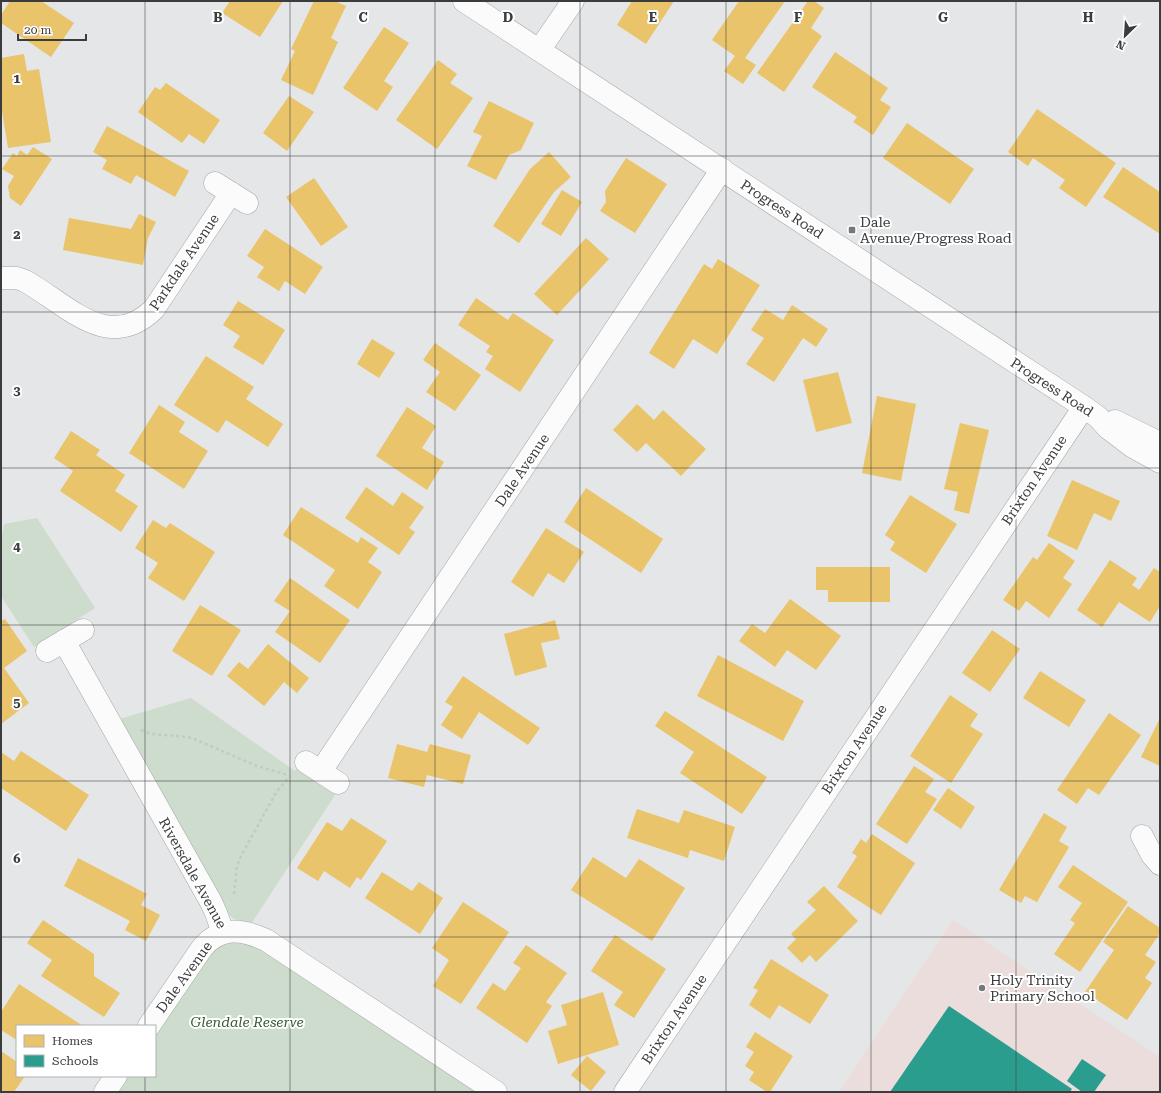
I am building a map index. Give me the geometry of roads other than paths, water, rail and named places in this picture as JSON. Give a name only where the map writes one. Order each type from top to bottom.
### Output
[{"type":"street","name":"Progress Road","points":[[464,1],[540,49],[1091,412],[1120,438],[1142,453],[1160,462]]},
{"type":"street","points":[[540,49],[573,1]]},
{"type":"street","name":"Dale Avenue","points":[[314,773],[722,169]]},
{"type":"street","name":"Parkdale Avenue","points":[[1,278],[16,278],[25,281],[86,320],[98,325],[112,328],[127,326],[146,317],[154,309],[231,193]]},
{"type":"street","name":"Progress Road","points":[[1091,412],[1112,420],[1160,443]]},
{"type":"street","name":"Brixton Avenue","points":[[625,1092],[1091,412]]},
{"type":"street","name":"Riversdale Avenue","points":[[83,630],[56,646],[211,902],[223,933],[249,933],[266,940],[496,1092]]},
{"type":"street","points":[[1142,836],[1152,855],[1160,864]]},
{"type":"street","name":"Dale Avenue","points":[[150,1025],[202,948],[214,936],[223,933]]},
{"type":"street","points":[[106,1092],[115,1077]]},
{"type":"place","name":"Dale Avenue/Progress Road","points":[[852,230]]},
{"type":"place","name":"Holy Trinity Primary School","points":[[982,988]]},
{"type":"park label","name":"Glendale Reserve","points":[[247,1022]]}]
